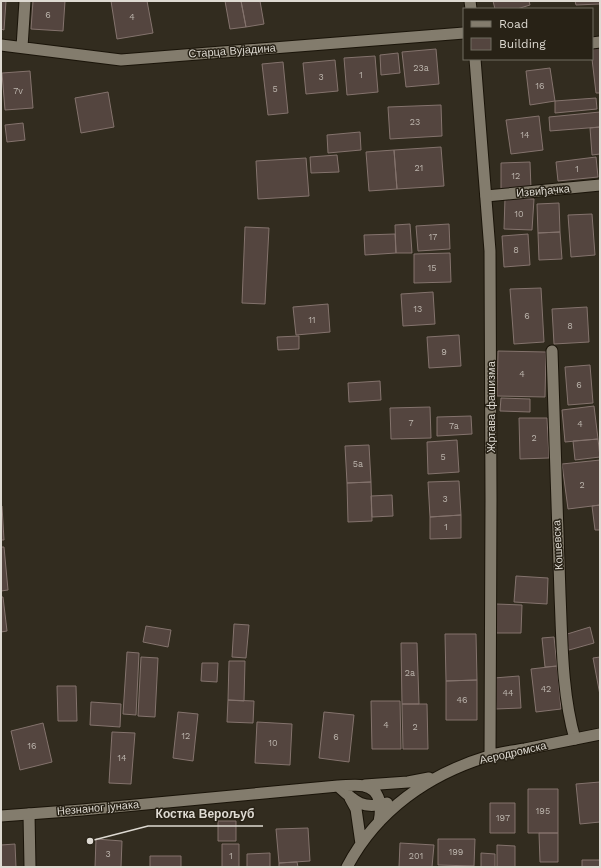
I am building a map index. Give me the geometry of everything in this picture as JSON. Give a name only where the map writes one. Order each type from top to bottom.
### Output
[{"type":"street","points":[[22,47],[25,1]]},
{"type":"street","name":"Старца Вујадина","points":[[1,45],[121,60],[463,33]]},
{"type":"street","name":"Жртава фашизма","points":[[475,60],[490,251],[490,756]]},
{"type":"street","name":"Извиђачка","points":[[486,196],[600,185]]},
{"type":"street","name":"Кошевска","points":[[552,351],[556,496],[564,660],[570,723],[575,739]]},
{"type":"street","name":"Аеродромска","points":[[347,867],[361,844],[379,822],[404,798],[426,783],[490,756],[600,734]]},
{"type":"street","name":"Незнаног јунака","points":[[1,816],[338,786],[415,781],[443,775]]},
{"type":"street","points":[[363,785],[373,790],[378,796],[381,805],[379,822]]},
{"type":"street","points":[[338,786],[349,797],[360,804],[370,806],[381,805],[404,798]]},
{"type":"street","points":[[349,797],[356,809],[361,844]]},
{"type":"street","points":[[29,814],[30,867]]},
{"type":"building","points":[[1,1],[6,1],[4,30],[1,29]]},
{"type":"building","points":[[33,1],[65,1],[63,31],[31,29]]},
{"type":"building","points":[[111,1],[147,1],[153,33],[117,39]]},
{"type":"building","points":[[225,1],[241,1],[246,27],[230,29]]},
{"type":"building","points":[[241,1],[260,1],[264,24],[246,27]]},
{"type":"building","points":[[493,1],[529,1],[530,5],[520,8],[495,8]]},
{"type":"building","points":[[575,1],[600,1],[600,4],[576,5]]},
{"type":"building","points":[[600,47],[600,93],[596,93],[592,60],[593,48]]},
{"type":"building","points":[[436,49],[439,84],[406,87],[402,52]]},
{"type":"building","points":[[398,53],[400,73],[381,75],[380,55]]},
{"type":"building","points":[[375,56],[378,92],[347,95],[344,58]]},
{"type":"building","points":[[335,60],[338,91],[306,94],[303,63]]},
{"type":"building","points":[[283,62],[288,113],[268,115],[262,64]]},
{"type":"building","points":[[550,68],[555,101],[530,105],[526,71]]},
{"type":"building","points":[[30,71],[33,108],[5,110],[2,73]]},
{"type":"building","points":[[108,92],[114,127],[81,133],[75,98]]},
{"type":"building","points":[[596,98],[597,109],[555,113],[555,101]]},
{"type":"building","points":[[441,105],[442,136],[390,139],[388,107]]},
{"type":"building","points":[[600,112],[600,127],[550,131],[549,117]]},
{"type":"building","points":[[539,116],[543,150],[511,154],[506,120]]},
{"type":"building","points":[[23,123],[25,140],[7,142],[5,125]]},
{"type":"building","points":[[600,127],[600,154],[592,155],[590,128]]},
{"type":"building","points":[[360,132],[361,150],[328,153],[327,135]]},
{"type":"building","points":[[441,147],[444,186],[397,189],[394,150]]},
{"type":"building","points":[[394,150],[397,189],[369,191],[366,152]]},
{"type":"building","points":[[337,155],[339,172],[311,173],[310,157]]},
{"type":"building","points":[[596,157],[598,177],[558,181],[556,162]]},
{"type":"building","points":[[306,158],[309,196],[258,199],[256,161]]},
{"type":"building","points":[[530,162],[531,189],[501,190],[501,163]]},
{"type":"building","points":[[505,198],[534,199],[532,230],[504,229]]},
{"type":"building","points":[[559,203],[560,232],[538,233],[537,204]]},
{"type":"building","points":[[592,214],[595,255],[571,257],[568,215]]},
{"type":"building","points":[[410,224],[412,253],[396,253],[395,225]]},
{"type":"building","points":[[449,224],[450,249],[418,251],[416,226]]},
{"type":"building","points":[[245,227],[269,228],[265,304],[242,303]]},
{"type":"building","points":[[560,232],[562,259],[539,260],[538,233]]},
{"type":"building","points":[[395,234],[396,253],[365,255],[364,235]]},
{"type":"building","points":[[528,234],[530,265],[504,267],[502,236]]},
{"type":"building","points":[[450,253],[451,282],[414,283],[414,254]]},
{"type":"building","points":[[541,288],[544,342],[514,344],[510,289]]},
{"type":"building","points":[[433,292],[435,324],[403,326],[401,294]]},
{"type":"building","points":[[328,304],[330,332],[296,335],[293,307]]},
{"type":"building","points":[[587,307],[589,342],[554,344],[552,309]]},
{"type":"building","points":[[459,335],[461,366],[429,368],[427,337]]},
{"type":"building","points":[[299,336],[299,349],[278,350],[277,337]]},
{"type":"building","points":[[498,351],[546,352],[545,397],[497,396]]},
{"type":"building","points":[[590,365],[593,403],[568,405],[565,367]]},
{"type":"building","points":[[380,381],[381,400],[349,402],[348,383]]},
{"type":"building","points":[[501,398],[530,399],[530,412],[500,411]]},
{"type":"building","points":[[594,406],[598,439],[565,442],[562,410]]},
{"type":"building","points":[[430,407],[431,438],[391,439],[390,408]]},
{"type":"building","points":[[471,416],[472,434],[437,436],[437,417]]},
{"type":"building","points":[[519,418],[547,418],[549,458],[520,459]]},
{"type":"building","points":[[598,439],[600,457],[575,460],[573,441]]},
{"type":"building","points":[[457,440],[459,472],[428,474],[427,442]]},
{"type":"building","points":[[369,445],[371,482],[347,483],[345,446]]},
{"type":"building","points":[[600,460],[600,505],[568,509],[562,464]]},
{"type":"building","points":[[459,481],[461,515],[430,517],[428,482]]},
{"type":"building","points":[[371,482],[372,521],[348,522],[347,483]]},
{"type":"building","points":[[392,495],[393,516],[372,517],[371,496]]},
{"type":"building","points":[[600,505],[600,530],[595,530],[592,506]]},
{"type":"building","points":[[2,506],[4,540],[1,540]]},
{"type":"building","points":[[461,515],[461,538],[430,539],[430,517]]},
{"type":"building","points":[[1,547],[4,547],[8,590],[1,591]]},
{"type":"building","points":[[516,576],[548,578],[547,604],[514,602]]},
{"type":"building","points":[[1,597],[3,597],[7,631],[1,632]]},
{"type":"building","points":[[496,604],[522,605],[521,633],[496,633]]},
{"type":"building","points":[[234,624],[249,625],[246,658],[232,657]]},
{"type":"building","points":[[146,626],[171,630],[168,647],[143,642]]},
{"type":"building","points":[[590,627],[594,643],[569,650],[564,635]]},
{"type":"building","points":[[445,634],[476,634],[477,680],[446,681]]},
{"type":"building","points":[[554,637],[557,666],[545,667],[542,638]]},
{"type":"building","points":[[401,643],[417,643],[419,704],[402,704]]},
{"type":"building","points":[[127,652],[139,653],[136,715],[123,714]]},
{"type":"building","points":[[141,657],[158,658],[155,717],[138,716]]},
{"type":"building","points":[[600,657],[600,695],[593,658]]},
{"type":"building","points":[[229,661],[245,661],[244,701],[228,700]]},
{"type":"building","points":[[202,663],[218,663],[217,682],[201,681]]},
{"type":"building","points":[[557,666],[561,709],[536,712],[531,669]]},
{"type":"building","points":[[519,676],[521,708],[496,709],[494,678]]},
{"type":"building","points":[[477,680],[477,720],[446,720],[446,681]]},
{"type":"building","points":[[57,686],[76,686],[77,721],[58,721]]},
{"type":"building","points":[[228,700],[254,701],[253,723],[227,722]]},
{"type":"building","points":[[371,701],[400,701],[401,749],[372,749]]},
{"type":"building","points":[[91,702],[121,704],[120,727],[90,725]]},
{"type":"building","points":[[402,704],[427,704],[428,749],[403,749]]},
{"type":"building","points":[[178,712],[198,714],[193,761],[173,758]]},
{"type":"building","points":[[324,712],[354,715],[349,762],[319,758]]},
{"type":"building","points":[[257,722],[292,724],[290,765],[255,763]]},
{"type":"building","points":[[43,723],[52,762],[20,770],[11,731]]},
{"type":"building","points":[[112,732],[135,733],[131,784],[109,783]]},
{"type":"building","points":[[600,782],[600,822],[580,824],[576,784]]},
{"type":"building","points":[[528,789],[558,789],[558,833],[528,833]]},
{"type":"building","points":[[490,803],[515,803],[515,833],[490,833]]},
{"type":"building","points":[[218,821],[236,821],[236,841],[218,841]]},
{"type":"building","points":[[308,828],[310,861],[279,863],[276,829]]},
{"type":"building","points":[[539,833],[558,833],[558,862],[540,862]]},
{"type":"building","points":[[96,839],[122,841],[121,867],[95,867]]},
{"type":"building","points":[[438,839],[475,839],[474,866],[438,865]]},
{"type":"building","points":[[400,843],[434,845],[432,867],[399,867]]},
{"type":"building","points":[[15,844],[16,867],[1,867],[1,845]]},
{"type":"building","points":[[222,844],[239,844],[239,867],[222,867]]},
{"type":"building","points":[[497,845],[515,846],[515,867],[497,867]]},
{"type":"building","points":[[270,853],[270,867],[247,867],[247,854]]},
{"type":"building","points":[[481,853],[495,854],[495,867],[481,867]]},
{"type":"building","points":[[150,856],[181,856],[181,867],[150,867]]},
{"type":"building","points":[[582,860],[600,860],[600,867],[582,867]]},
{"type":"building","points":[[297,862],[298,867],[279,867],[279,863]]},
{"type":"place","name":"Костка Верољуб","points":[[90,841]]}]
